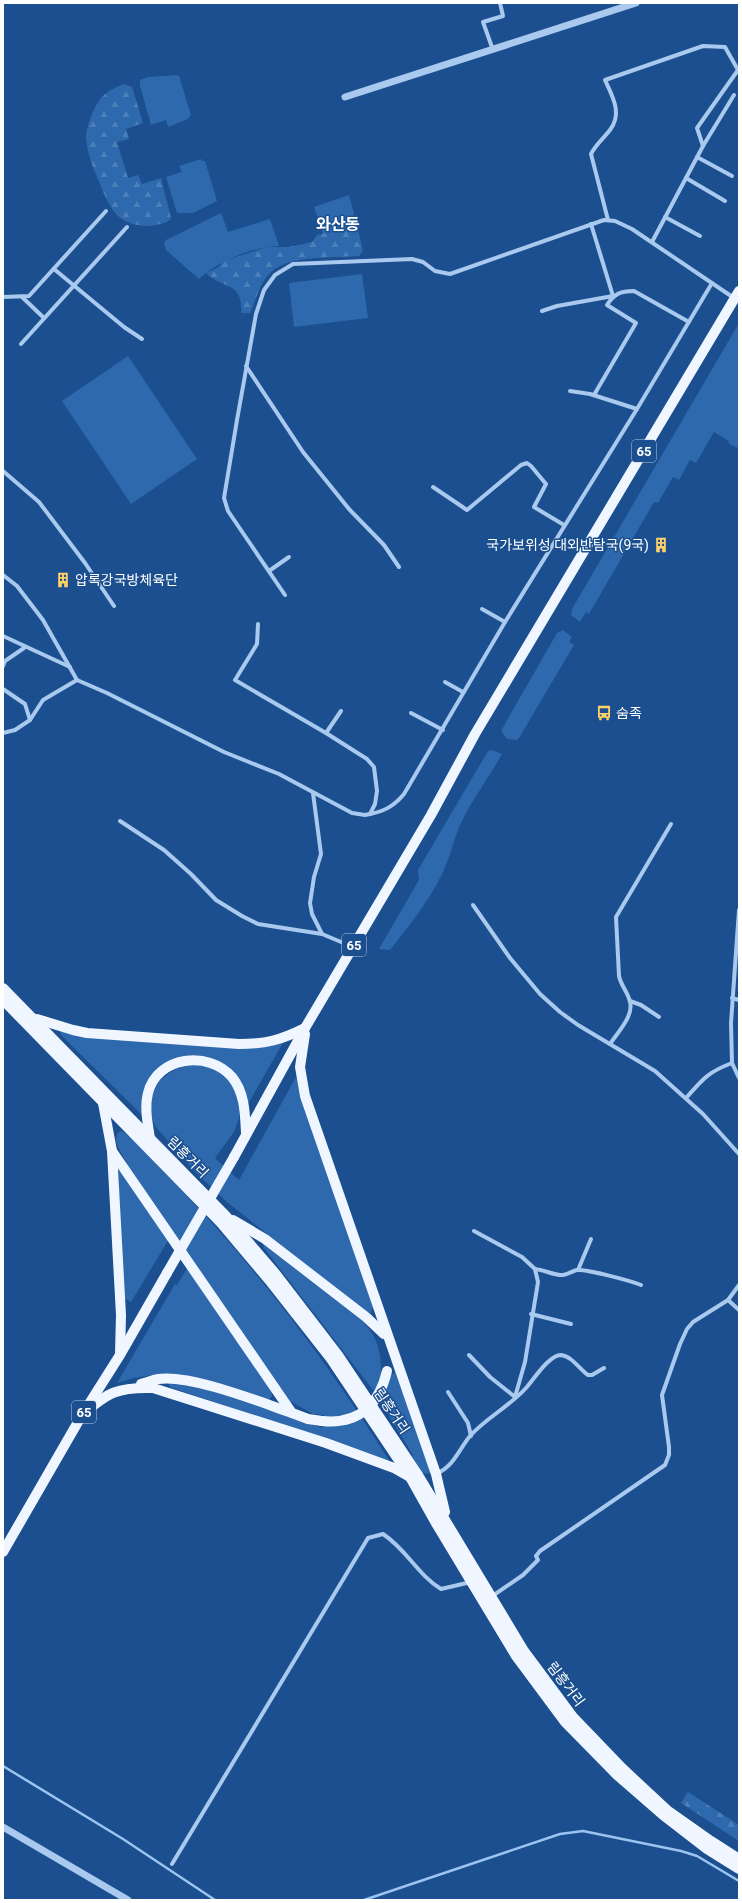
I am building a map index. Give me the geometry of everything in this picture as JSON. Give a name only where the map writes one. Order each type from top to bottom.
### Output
[{"type":"main road","name":"65","points":[[3,1552],[82,1415],[120,1355],[234,1157],[305,1028],[479,727],[737,295]]},
{"type":"main road","name":"림흥거리","points":[[3,988],[226,1216],[275,1273],[338,1355],[418,1475],[524,1652],[573,1717],[622,1768],[667,1810],[739,1859]]},
{"type":"main road","name":"림흥거리","points":[[3,1000],[221,1223],[269,1280],[331,1359],[410,1477],[516,1656],[565,1722],[617,1775],[663,1815],[707,1848],[739,1869]]},
{"type":"main road","points":[[33,1018],[66,1029],[87,1032],[239,1044],[255,1044],[277,1041],[305,1028]]},
{"type":"main road","points":[[305,1028],[300,1067],[305,1096],[436,1474],[447,1522]]},
{"type":"main road","points":[[150,1139],[146,1103],[148,1092],[154,1081],[169,1065],[182,1061],[194,1060],[207,1062],[221,1068],[232,1077],[240,1088],[243,1099],[246,1133]]},
{"type":"main road","points":[[103,1103],[112,1151],[121,1315],[120,1355]]},
{"type":"main road","points":[[112,1151],[292,1413]]},
{"type":"main road","points":[[82,1415],[101,1398],[114,1392],[158,1379],[174,1379],[196,1382],[308,1419],[333,1423],[353,1418],[368,1408],[380,1394],[387,1371],[388,1339],[377,1326],[265,1239],[226,1216]]},
{"type":"main road","points":[[131,1387],[153,1388],[172,1392],[326,1443],[394,1468],[410,1477]]},
{"type":"street","points":[[493,50],[483,22],[503,16],[500,3]]},
{"type":"street","points":[[345,97],[636,3]]},
{"type":"street","points":[[608,220],[591,154],[595,145],[611,129],[617,108],[605,80],[703,46],[726,47],[739,71],[696,128],[703,146]]},
{"type":"street","points":[[652,242],[703,146],[734,95]]},
{"type":"street","points":[[697,157],[732,176]]},
{"type":"street","points":[[686,178],[725,201]]},
{"type":"street","points":[[3,297],[29,296],[106,211]]},
{"type":"street","points":[[665,217],[700,236]]},
{"type":"street","points":[[285,595],[228,511],[224,498],[256,314],[264,290],[275,275],[293,264],[412,260],[423,262],[435,271],[450,274],[591,224],[608,220],[632,229],[712,283],[737,295]]},
{"type":"street","points":[[591,224],[613,296]]},
{"type":"street","points":[[21,344],[127,227]]},
{"type":"street","points":[[54,269],[124,328],[142,339]]},
{"type":"street","points":[[3,575],[17,586],[38,615],[58,644],[77,680],[107,693],[224,752],[279,774],[352,813],[365,815],[382,811],[396,803],[404,794],[443,730],[463,692],[505,622],[637,409],[712,283]]},
{"type":"street","points":[[542,311],[556,306],[613,296],[627,291],[634,291],[689,322]]},
{"type":"street","points":[[594,395],[636,323],[607,305],[613,296]]},
{"type":"street","points":[[22,297],[44,318]]},
{"type":"street","points":[[246,366],[303,452],[349,509],[384,545],[399,567]]},
{"type":"street","points":[[570,391],[594,395],[637,409]]},
{"type":"street","points":[[433,487],[467,510],[521,465],[527,463],[546,484],[534,507],[564,525]]},
{"type":"street","points":[[3,471],[39,502],[85,563],[114,606]]},
{"type":"street","points":[[269,571],[289,557]]},
{"type":"street","points":[[482,609],[505,622]]},
{"type":"street","points":[[258,624],[257,644],[235,680],[326,733],[367,759],[374,767],[376,790],[375,804],[370,814]]},
{"type":"street","points":[[3,636],[24,648],[71,668]]},
{"type":"street","points":[[3,666],[5,661],[24,648]]},
{"type":"street","points":[[3,733],[15,730],[30,720],[43,700],[77,680]]},
{"type":"street","points":[[445,682],[463,692]]},
{"type":"street","points":[[3,689],[25,704],[30,720]]},
{"type":"street","points":[[326,733],[341,711]]},
{"type":"street","points":[[411,713],[443,730]]},
{"type":"street","points":[[313,793],[321,854],[314,877],[310,903],[312,914],[322,934]]},
{"type":"street","points":[[120,821],[164,850],[191,874],[216,900],[242,916],[265,925],[322,934],[353,947]]},
{"type":"street","points":[[610,1044],[631,1009],[630,1001],[620,980],[616,917],[672,824]]},
{"type":"street","points":[[473,905],[510,958],[540,994],[560,1012],[655,1071],[686,1098],[739,1154]]},
{"type":"street","points":[[739,910],[731,1023],[732,1063],[739,1078]]},
{"type":"street","points":[[732,998],[739,1000]]},
{"type":"street","points":[[630,1001],[641,1005],[659,1017]]},
{"type":"street","points":[[686,1098],[705,1076],[732,1063]]},
{"type":"street","points":[[474,1231],[522,1257],[535,1269],[538,1282],[531,1314],[525,1362],[515,1398]]},
{"type":"street","points":[[578,1270],[591,1239]]},
{"type":"street","points":[[535,1269],[546,1270],[561,1276],[578,1270],[622,1278],[641,1285]]},
{"type":"street","points":[[491,1598],[522,1576],[538,1560],[536,1556],[540,1552],[665,1465],[669,1455],[669,1447],[661,1402],[662,1395],[680,1344],[687,1329],[693,1322],[728,1300],[739,1285]]},
{"type":"street","points":[[728,1300],[739,1310]]},
{"type":"street","points":[[531,1314],[571,1324]]},
{"type":"street","points":[[469,1355],[515,1398]]},
{"type":"street","points":[[436,1474],[445,1470],[451,1464],[470,1436],[524,1390],[550,1360],[561,1355],[567,1357],[588,1375],[592,1375],[604,1368]]},
{"type":"street","points":[[448,1392],[468,1423],[470,1436]]},
{"type":"street","points":[[172,1864],[368,1538],[383,1534],[394,1541],[431,1583],[441,1589],[471,1582]]},
{"type":"street","points":[[3,1827],[128,1900]]},
{"type":"green space","points":[[179,76],[191,115],[188,119],[168,127],[166,120],[151,125],[140,86],[140,80],[148,77]]},
{"type":"green space","points":[[124,84],[132,87],[143,123],[126,129],[129,139],[117,142],[128,178],[138,175],[142,184],[161,178],[171,218],[162,224],[141,226],[126,221],[118,216],[105,197],[88,152],[86,140],[87,129],[97,104],[108,92]]},
{"type":"green space","points":[[201,159],[202,161],[205,161],[217,201],[193,213],[177,213],[166,177],[182,172],[179,166]]},
{"type":"green space","points":[[349,195],[358,229],[354,226],[323,234],[314,207]]},
{"type":"green space","points":[[221,213],[228,232],[270,219],[279,246],[258,249],[236,256],[216,266],[199,279],[166,250],[164,244],[166,240]]},
{"type":"green space","points":[[354,226],[358,229],[363,251],[359,256],[313,258],[300,260],[279,267],[267,276],[250,313],[241,313],[241,303],[235,290],[218,282],[206,273],[217,268],[224,261],[267,247],[289,247],[312,242],[317,235]]},
{"type":"green space","points":[[362,274],[368,318],[294,327],[289,283]]},
{"type":"green space","points":[[739,323],[739,444],[737,448],[714,432],[696,463],[690,460],[679,480],[673,477],[658,503],[654,502],[589,614],[586,612],[580,622],[571,615],[572,609]]},
{"type":"green space","points":[[128,356],[197,459],[131,504],[62,401]]},
{"type":"green space","points":[[563,630],[572,637],[569,642],[574,645],[519,738],[517,740],[507,739],[502,732],[502,729],[557,633]]},
{"type":"green space","points":[[492,750],[502,754],[465,815],[445,868],[437,884],[418,913],[390,950],[379,949],[419,880],[418,870],[488,751]]},
{"type":"green space","points":[[60,1031],[86,1036],[284,1041],[248,1104],[218,1061],[191,1055],[179,1058],[164,1065],[142,1115],[61,1035]]},
{"type":"green space","points":[[192,1063],[216,1069],[234,1085],[240,1108],[239,1118],[234,1132],[215,1158],[239,1180],[296,1077],[373,1307],[371,1313],[365,1312],[227,1202],[196,1173],[155,1126],[151,1114],[150,1103],[152,1093],[163,1078],[171,1072]]},
{"type":"green space","points":[[121,1131],[137,1144],[197,1206],[257,1275],[340,1385],[390,1462],[169,1386],[170,1382],[204,1388],[323,1428],[324,1415],[313,1414],[290,1401],[132,1173],[116,1141],[117,1134]]},
{"type":"green space","points":[[118,1170],[121,1170],[169,1239],[131,1302],[124,1298]]},
{"type":"green space","points":[[263,1244],[361,1319],[370,1331],[379,1348],[381,1371],[393,1374],[395,1372],[431,1470],[429,1474],[422,1473],[412,1456],[413,1455],[373,1390],[264,1248]]},
{"type":"green space","points":[[188,1267],[271,1390],[272,1396],[269,1400],[158,1374],[134,1378],[117,1383],[175,1284],[177,1285]]},
{"type":"green space","points":[[688,1792],[739,1825],[739,1841],[681,1803]]},
{"type":"waterway","points":[[3,1766],[123,1839],[215,1900]]},
{"type":"waterway","points":[[364,1900],[560,1834],[583,1831],[681,1851],[697,1856],[739,1881]]},
{"type":"place","name":"국가보위성 대외반탐국(9국)","points":[[661,545]]},
{"type":"place","name":"압록강국방체육단","points":[[63,580]]},
{"type":"place","name":"숨족","points":[[604,713]]},
{"type":"district","name":"와산동","points":[[338,224]]}]
